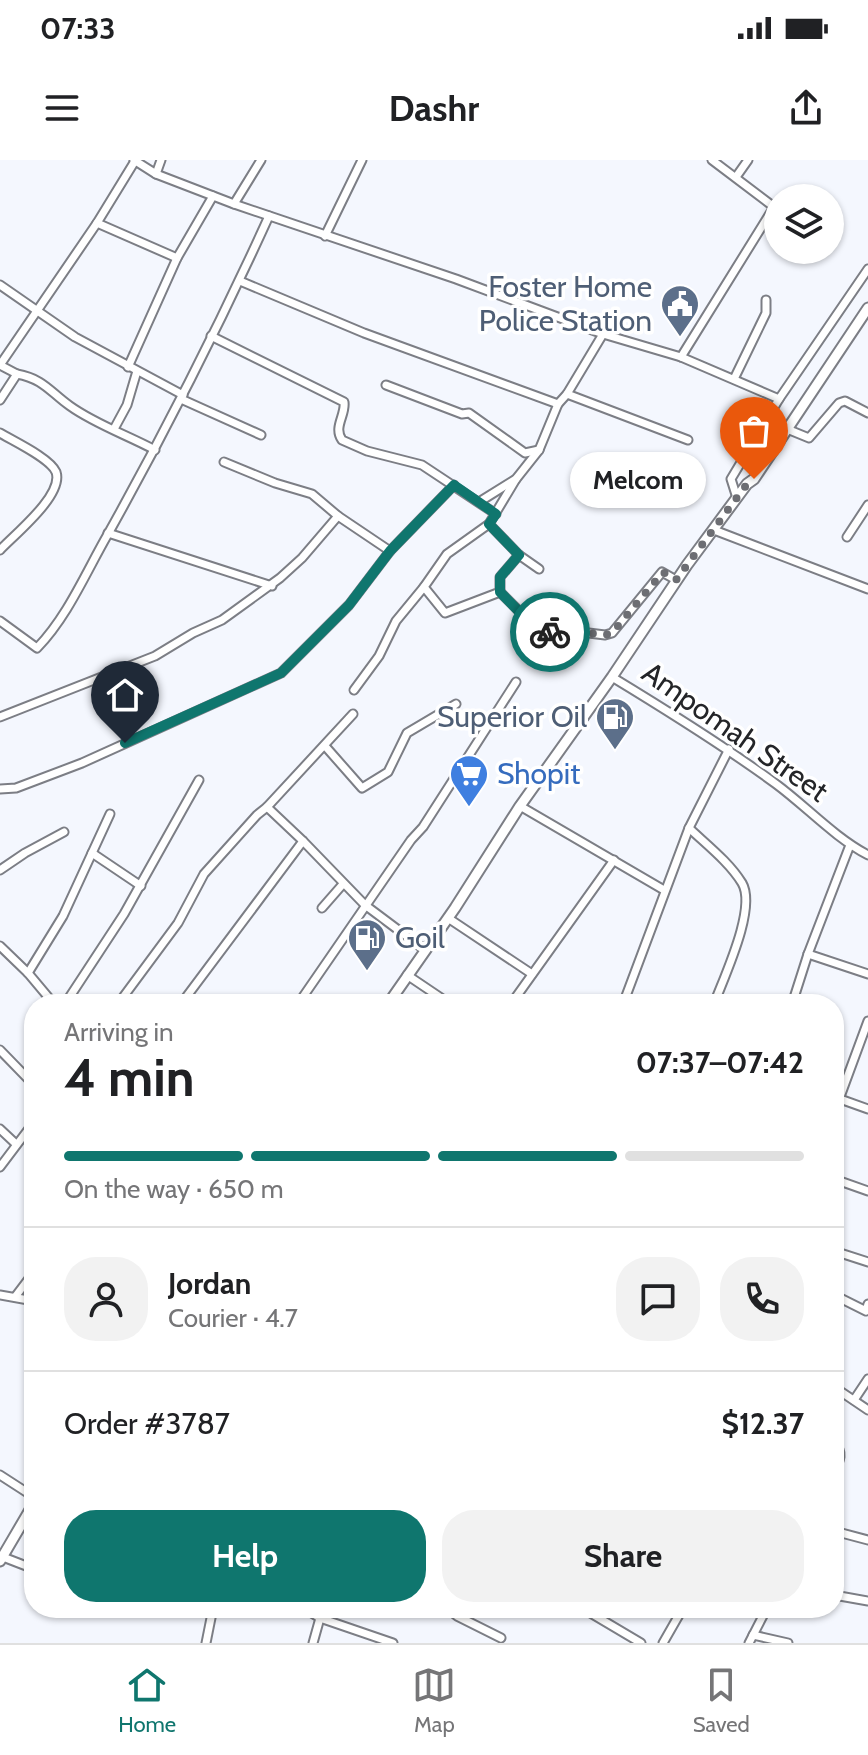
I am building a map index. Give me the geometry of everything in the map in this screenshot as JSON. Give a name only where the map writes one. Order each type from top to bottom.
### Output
[{"type":"main road","points":[[395,994],[520,806],[612,677],[676,580],[787,429],[868,308]]},
{"type":"main road","points":[[1,1559],[24,1520]]},
{"type":"street","points":[[155,450],[70,406],[43,382],[0,365],[97,223],[134,160],[156,174],[234,204],[456,279],[603,334],[681,357],[779,399]]},
{"type":"street","points":[[156,174],[161,160]]},
{"type":"street","points":[[234,204],[261,160]]},
{"type":"street","points":[[325,236],[362,160]]},
{"type":"street","points":[[681,357],[774,210],[774,205],[712,160]]},
{"type":"street","points":[[736,177],[748,160]]},
{"type":"street","points":[[128,367],[177,258],[213,196]]},
{"type":"street","points":[[0,621],[37,648],[60,618],[155,450],[269,216]]},
{"type":"street","points":[[97,223],[177,258]]},
{"type":"street","points":[[737,498],[731,479],[779,399],[868,269]]},
{"type":"street","points":[[240,281],[364,333],[558,404]]},
{"type":"street","points":[[0,285],[37,312],[128,367],[261,435]]},
{"type":"street","points":[[734,379],[766,313],[766,300]]},
{"type":"street","points":[[354,690],[379,656],[396,621],[447,554],[489,524],[496,514],[516,479],[539,450],[558,404],[603,334]]},
{"type":"street","points":[[211,336],[344,402],[338,427],[342,440],[367,451],[422,465],[496,514]]},
{"type":"street","points":[[114,429],[127,405],[137,371]]},
{"type":"street","points":[[0,400],[17,374]]},
{"type":"street","points":[[386,385],[462,414],[469,413],[525,453],[539,450]]},
{"type":"street","points":[[567,394],[688,440]]},
{"type":"street","points":[[787,429],[809,438],[839,403],[845,401],[868,413]]},
{"type":"street","points":[[0,433],[42,458],[53,467],[56,477],[49,499],[39,513],[0,550]]},
{"type":"street","points":[[224,462],[275,483],[310,493],[390,551]]},
{"type":"street","points":[[479,502],[516,479]]},
{"type":"street","points":[[0,789],[11,789],[82,763],[276,676],[349,605],[390,551],[454,485]]},
{"type":"street","points":[[847,537],[868,505]]},
{"type":"street","points":[[0,717],[155,656],[222,620],[272,586],[302,558],[338,516]]},
{"type":"street","points":[[489,524],[519,555],[539,569]]},
{"type":"street","points":[[714,530],[868,589]]},
{"type":"street","points":[[108,533],[272,586]]},
{"type":"street","points":[[519,555],[500,577],[500,592],[541,633],[564,630],[605,635],[612,633],[663,572],[676,580]]},
{"type":"street","points":[[424,587],[445,613],[500,592]]},
{"type":"street","name":"Ampomah Street","points":[[612,677],[729,749],[799,801],[850,845],[868,855]]},
{"type":"street","points":[[305,994],[423,827],[516,682]]},
{"type":"street","points":[[325,746],[363,788],[388,772],[407,733],[456,704]]},
{"type":"street","points":[[125,994],[178,923],[204,874],[237,834],[267,807],[353,714]]},
{"type":"street","points":[[627,994],[689,828],[729,749]]},
{"type":"street","points":[[71,994],[141,886],[199,780]]},
{"type":"street","points":[[520,806],[664,890]]},
{"type":"street","points":[[267,807],[365,905],[425,950]]},
{"type":"street","points":[[28,973],[63,916],[110,814]]},
{"type":"street","points":[[689,828],[725,862],[744,888],[744,922],[718,994]]},
{"type":"street","points":[[0,870],[64,832]]},
{"type":"street","points":[[188,994],[303,841]]},
{"type":"street","points":[[795,994],[850,845]]},
{"type":"street","points":[[92,853],[141,886]]},
{"type":"street","points":[[518,994],[614,860]]},
{"type":"street","points":[[322,908],[343,884]]},
{"type":"street","points":[[448,918],[532,974]]},
{"type":"street","points":[[0,946],[46,994]]},
{"type":"street","points":[[808,954],[868,974]]},
{"type":"street","points":[[407,975],[435,994]]},
{"type":"street","points":[[844,1088],[868,1021]]},
{"type":"street","points":[[0,1050],[24,1075]]},
{"type":"street","points":[[844,1100],[868,1109]]},
{"type":"street","points":[[0,1129],[16,1144]]},
{"type":"street","points":[[0,1167],[24,1134]]},
{"type":"street","points":[[844,1183],[868,1191]]},
{"type":"street","points":[[844,1254],[868,1262]]},
{"type":"street","points":[[15,1297],[24,1285]]},
{"type":"street","points":[[0,1295],[24,1299]]},
{"type":"street","points":[[844,1300],[867,1310]]},
{"type":"street","points":[[854,1400],[868,1379]]},
{"type":"street","points":[[844,1394],[868,1410]]},
{"type":"street","points":[[0,1475],[24,1491]]},
{"type":"street","points":[[844,1534],[868,1540]]},
{"type":"street","points":[[1,1559],[24,1566]]},
{"type":"street","points":[[844,1597],[868,1601]]},
{"type":"street","points":[[206,1643],[211,1618]]},
{"type":"street","points":[[313,1643],[320,1618],[393,1643]]},
{"type":"street","points":[[461,1618],[501,1638]]},
{"type":"street","points":[[597,1618],[641,1643]]},
{"type":"street","points":[[663,1643],[677,1618]]},
{"type":"street","points":[[749,1643],[762,1618]]},
{"type":"street","points":[[753,1635],[788,1643]]},
{"type":"way so far","points":[[550,632],[612,633],[663,572],[676,580],[747,484],[754,479]]},
{"type":"place","name":"Foster Home Police Station","points":[[680,338]]},
{"type":"place","name":"Melcom","points":[[754,479]]},
{"type":"place","name":"Superior Oil","points":[[615,751]]},
{"type":"place","name":"Shopit","points":[[469,808]]},
{"type":"place","name":"Goil","points":[[367,972]]},
{"type":"route","points":[[125,743],[281,673],[349,605],[390,551],[454,485],[496,514],[489,524],[519,555],[500,577],[500,592],[537,630],[550,632]]}]
